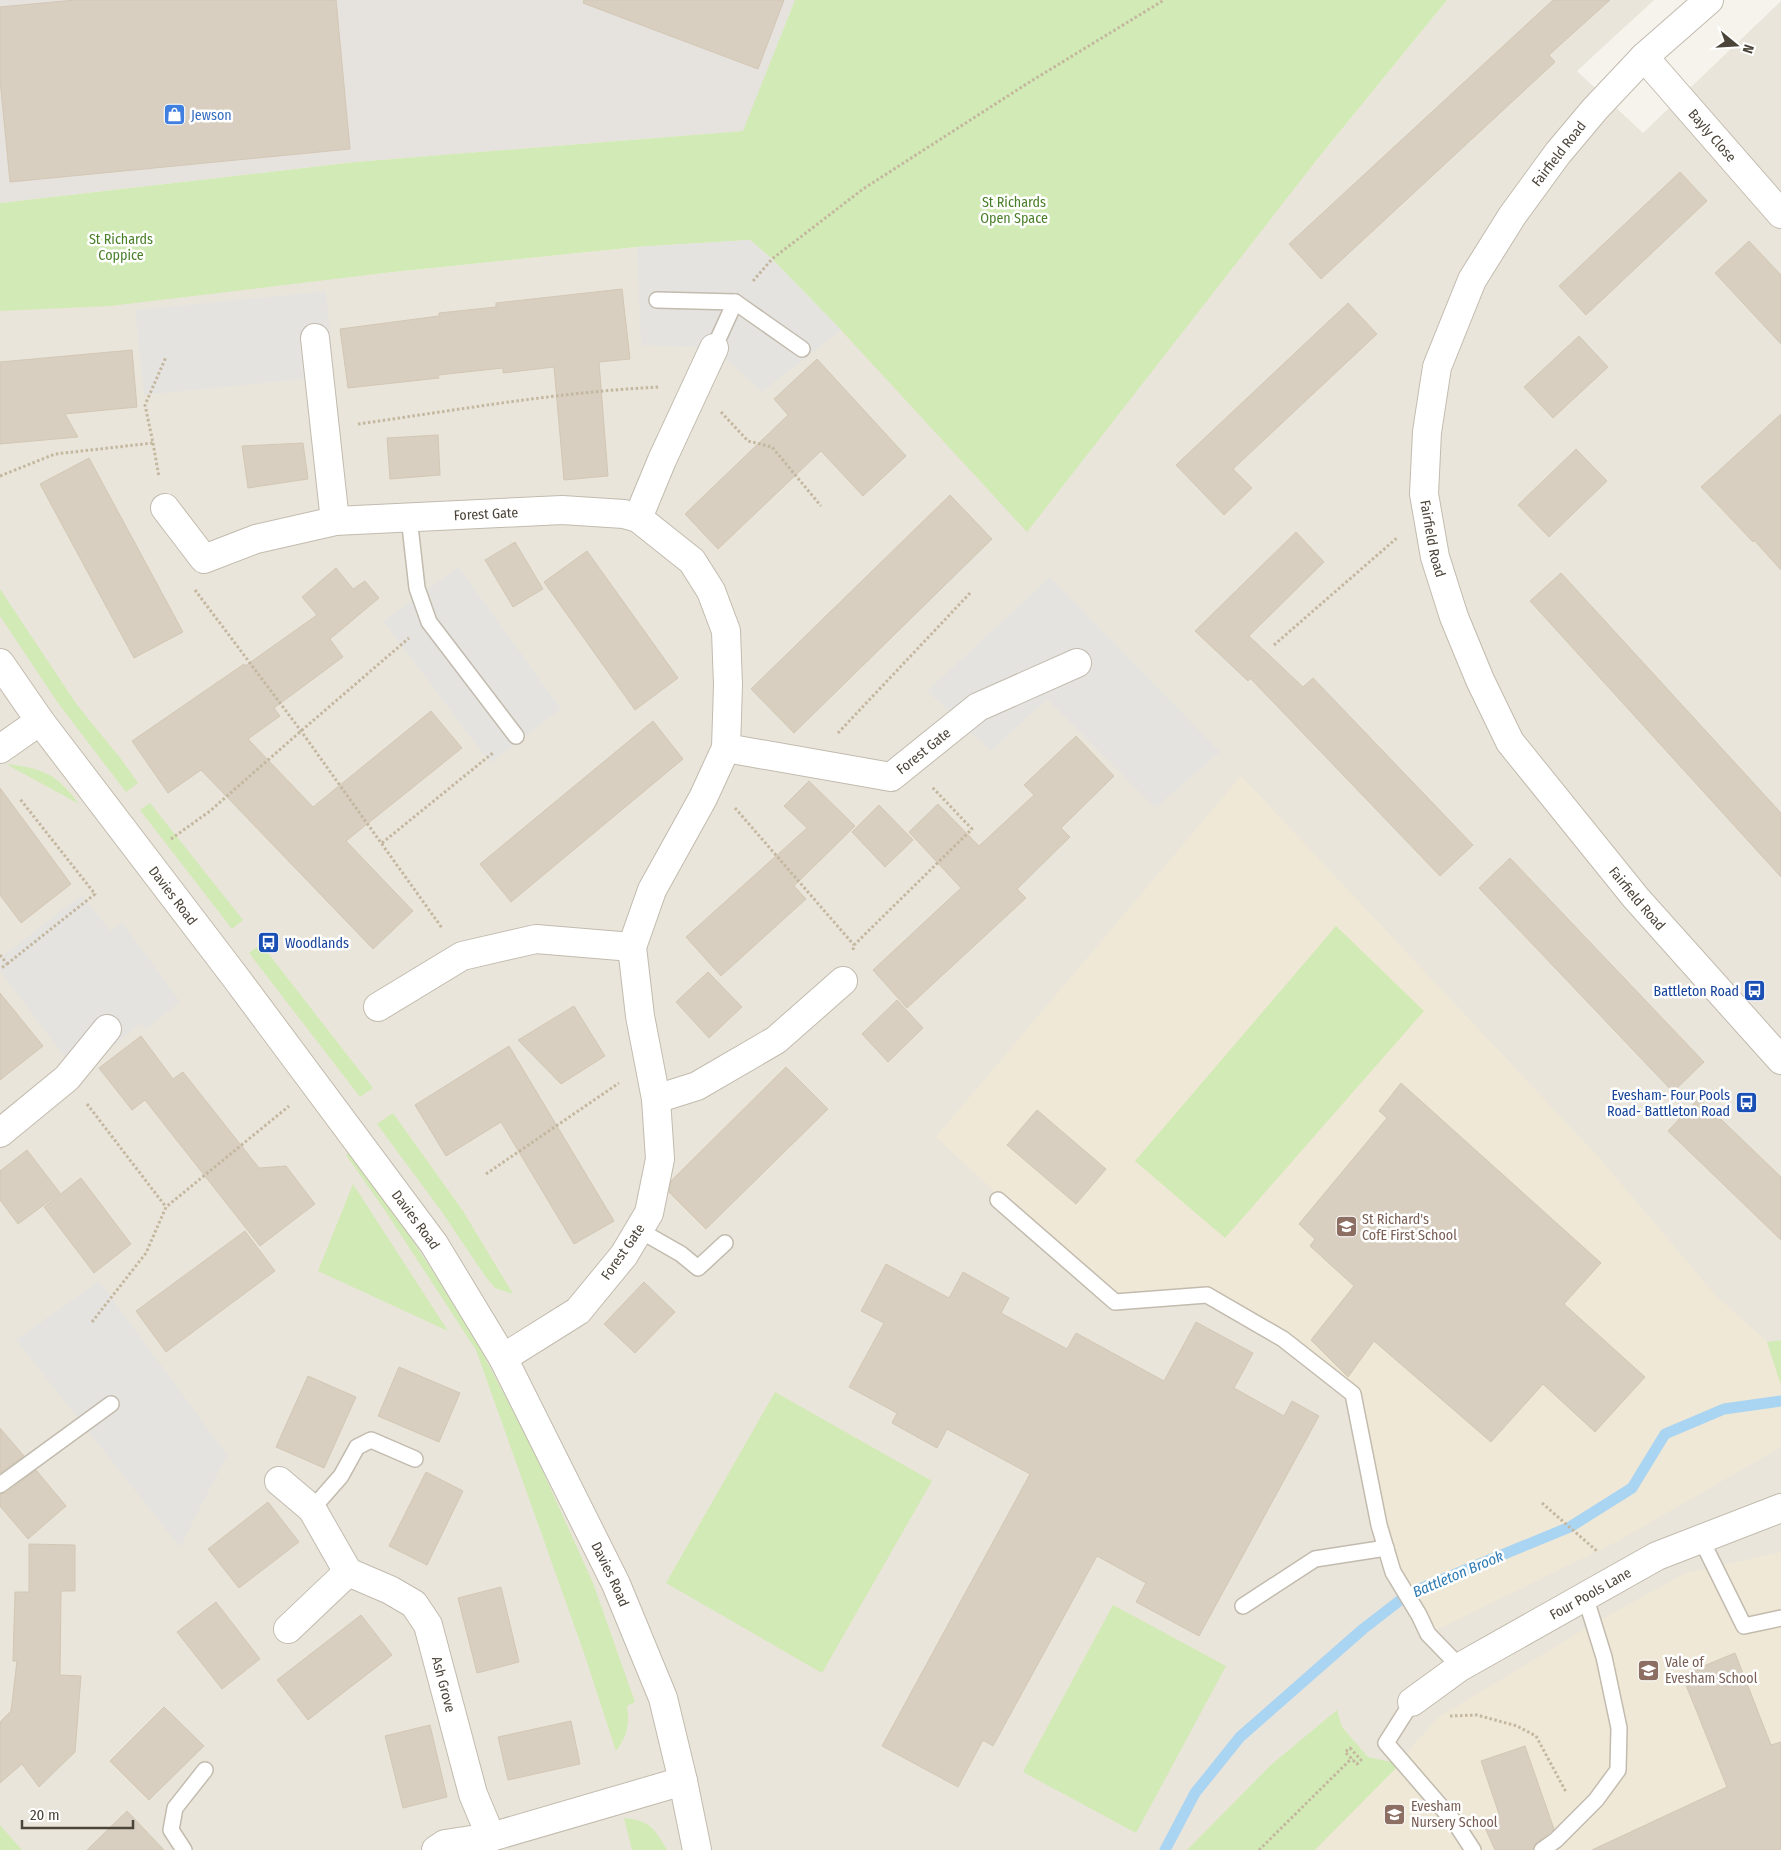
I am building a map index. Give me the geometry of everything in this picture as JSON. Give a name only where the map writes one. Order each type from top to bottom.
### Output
[{"type":"street","name":"Fairfield Road","points":[[1709,0],[1644,57],[1595,109],[1558,153],[1512,216],[1472,280],[1437,367],[1427,432],[1424,494],[1435,557],[1454,617],[1480,680],[1510,742],[1636,898],[1781,1060]]},
{"type":"street","name":"Bayly Close","points":[[1644,57],[1781,214]]},
{"type":"street","points":[[315,338],[335,521]]},
{"type":"street","points":[[638,518],[662,460],[714,348]]},
{"type":"street","name":"Forest Gate","points":[[165,508],[204,559],[256,539],[335,521],[562,510],[624,514],[638,518],[692,562],[711,591],[726,631],[728,685],[726,748],[712,781],[652,890],[632,947],[640,1016],[656,1099],[660,1159],[649,1213],[624,1255],[578,1311],[503,1358]]},
{"type":"street","name":"Davies Road","points":[[0,662],[40,721],[434,1244],[503,1358],[616,1584],[663,1698],[698,1850]]},
{"type":"street","name":"Forest Gate","points":[[726,748],[891,778],[978,707],[1077,663]]},
{"type":"street","points":[[0,749],[40,721]]},
{"type":"street","points":[[378,1007],[462,956],[536,938],[632,947]]},
{"type":"street","points":[[656,1099],[697,1086],[776,1040],[843,981]]},
{"type":"street","points":[[0,1133],[67,1078],[107,1029]]},
{"type":"street","points":[[279,1481],[312,1509],[348,1572],[288,1629]]},
{"type":"street","name":"Four Pools Lane","points":[[1412,1702],[1460,1668],[1657,1556],[1781,1508]]},
{"type":"street","name":"Ash Grove","points":[[348,1572],[390,1590],[414,1604],[428,1624],[473,1794],[491,1837]]},
{"type":"street","points":[[436,1850],[445,1844],[491,1837],[683,1781]]},
{"type":"lane","points":[[657,300],[735,302],[802,349]]},
{"type":"lane","points":[[714,348],[735,302]]},
{"type":"lane","points":[[409,517],[418,588],[429,622],[516,736]]},
{"type":"lane","points":[[998,1200],[1115,1302],[1207,1295],[1283,1339],[1353,1394],[1379,1525],[1393,1572],[1419,1615],[1428,1634],[1460,1668]]},
{"type":"lane","points":[[639,1230],[680,1254],[698,1268],[725,1243]]},
{"type":"lane","points":[[0,1485],[110,1404]]},
{"type":"lane","points":[[312,1509],[341,1476],[357,1447],[371,1440],[415,1459]]},
{"type":"lane","points":[[1701,1539],[1744,1626],[1781,1618]]},
{"type":"lane","points":[[1243,1606],[1315,1559],[1386,1548]]},
{"type":"lane","points":[[1542,1850],[1556,1840],[1596,1800],[1618,1770],[1619,1728],[1604,1657],[1585,1596]]},
{"type":"lane","points":[[1412,1702],[1386,1743],[1456,1824],[1473,1850]]},
{"type":"lane","points":[[184,1850],[171,1830],[175,1808],[205,1770]]},
{"type":"path","points":[[735,302],[772,259],[863,189],[1164,0]]},
{"type":"path","points":[[165,508],[145,405],[166,357]]},
{"type":"path","points":[[325,429],[536,399],[625,389],[696,386],[748,440],[772,447],[821,506]]},
{"type":"path","points":[[0,476],[55,454],[153,444]]},
{"type":"path","points":[[1274,645],[1427,512]]},
{"type":"path","points":[[194,588],[301,730],[462,956]]},
{"type":"path","points":[[810,762],[972,592]]},
{"type":"path","points":[[145,859],[210,811],[301,730],[429,622]]},
{"type":"path","points":[[382,843],[479,763],[516,736]]},
{"type":"path","points":[[843,981],[854,945],[972,829],[909,763]]},
{"type":"path","points":[[712,781],[854,945]]},
{"type":"path","points":[[0,969],[95,894],[20,798]]},
{"type":"path","points":[[0,955],[7,964]]},
{"type":"path","points":[[486,1174],[649,1063]]},
{"type":"path","points":[[67,1078],[166,1206]]},
{"type":"path","points":[[92,1322],[146,1253],[166,1206],[315,1085]]},
{"type":"path","points":[[1542,1503],[1589,1543]]},
{"type":"path","points":[[1448,1716],[1477,1715],[1516,1726],[1536,1736],[1580,1816]]},
{"type":"path","points":[[1350,1748],[1361,1760],[1357,1764],[1352,1758],[1346,1752],[1350,1748]]},
{"type":"path","points":[[1259,1850],[1352,1758]]},
{"type":"shaded area","points":[[0,0],[795,0],[744,131],[355,162],[0,203]]},
{"type":"shaded area","points":[[1447,0],[1654,0],[1577,71],[1643,133],[1781,1],[1781,1850],[0,1850],[0,307],[384,273],[637,247],[750,240],[772,259],[841,330],[1315,162]]},
{"type":"shaded area","points":[[750,240],[772,259],[841,330],[762,392],[714,348],[641,345],[637,247]]},
{"type":"shaded area","points":[[326,291],[334,376],[144,395],[135,310]]},
{"type":"shaded area","points":[[459,567],[561,709],[490,763],[383,621]]},
{"type":"shaded area","points":[[1050,577],[1220,752],[1155,808],[1047,699],[991,751],[927,691]]},
{"type":"shaded area","name":"St Richard's CofE First School","points":[[1241,776],[1601,1160],[1716,1296],[1767,1342],[1781,1385],[1781,1447],[1618,1541],[1428,1634],[1390,1569],[1351,1395],[1205,1294],[1115,1302],[936,1137]]},
{"type":"shaded area","points":[[82,895],[110,931],[122,922],[180,1002],[146,1029],[141,1023],[78,1074],[0,971],[0,958]]},
{"type":"shaded area","points":[[99,1281],[227,1455],[180,1547],[16,1340]]},
{"type":"shaded area","name":"Vale of Evesham School","points":[[1781,1552],[1781,1850],[1315,1850],[1400,1764],[1413,1745],[1439,1717],[1593,1624],[1684,1574]]},
{"type":"green space","name":"St Richards Open Space","points":[[795,0],[1447,0],[1315,162],[1027,532],[841,330],[772,259],[750,240],[637,247],[384,273],[110,306],[0,311],[0,203],[355,162],[743,131]]},
{"type":"green space","points":[[0,589],[77,705],[138,783],[126,792],[58,703],[0,616]]},
{"type":"green space","points":[[6,764],[30,768],[48,774],[56,779],[79,804]]},
{"type":"green space","points":[[150,803],[243,920],[232,929],[140,810]]},
{"type":"green space","points":[[1336,926],[1424,1011],[1225,1238],[1135,1161]]},
{"type":"green space","points":[[261,944],[373,1088],[360,1097],[249,953]]},
{"type":"green space","points":[[393,1113],[463,1211],[513,1294],[495,1288],[485,1276],[442,1212],[377,1124]]},
{"type":"green space","points":[[350,1152],[407,1232],[480,1348],[535,1454],[593,1583],[635,1702],[627,1706],[627,1730],[616,1751],[584,1653],[476,1350],[384,1209],[346,1155]]},
{"type":"green space","points":[[353,1184],[448,1331],[318,1271]]},
{"type":"green space","points":[[1781,1340],[1781,1385],[1767,1342]]},
{"type":"green space","points":[[775,1392],[932,1481],[822,1673],[666,1583]]},
{"type":"green space","points":[[1113,1605],[1226,1666],[1136,1833],[1023,1772]]},
{"type":"green space","points":[[1337,1710],[1342,1727],[1368,1757],[1400,1764],[1315,1850],[1187,1850],[1272,1764]]},
{"type":"green space","points":[[624,1818],[640,1821],[651,1827],[667,1850],[632,1850]]},
{"type":"green space","points":[[0,1825],[22,1850],[0,1850]]},
{"type":"building","name":"Jewson","points":[[75,0],[336,0],[350,149],[10,182],[0,80],[0,7]]},
{"type":"building","points":[[584,0],[784,0],[758,69],[583,3]]},
{"type":"building","points":[[1553,0],[1610,0],[1549,55],[1555,62],[1321,279],[1289,244]]},
{"type":"building","points":[[1680,172],[1707,201],[1586,315],[1559,286]]},
{"type":"building","points":[[1749,241],[1781,275],[1781,344],[1715,273]]},
{"type":"building","points":[[622,289],[630,359],[599,362],[608,476],[564,480],[554,367],[503,373],[503,368],[438,375],[439,378],[348,388],[340,329],[439,316],[439,313],[496,307],[496,303]]},
{"type":"building","points":[[1348,303],[1377,334],[1233,469],[1252,488],[1224,515],[1176,465]]},
{"type":"building","points":[[1579,336],[1608,367],[1553,418],[1524,387]]},
{"type":"building","points":[[132,350],[137,407],[65,414],[78,437],[0,444],[0,362]]},
{"type":"building","points":[[817,359],[906,456],[863,496],[821,451],[718,549],[685,514],[788,415],[774,399]]},
{"type":"building","points":[[1781,414],[1781,570],[1701,487]]},
{"type":"building","points":[[438,435],[440,475],[390,479],[387,438]]},
{"type":"building","points":[[303,443],[308,479],[248,488],[242,446]]},
{"type":"building","points":[[1576,449],[1607,481],[1549,537],[1518,505]]},
{"type":"building","points":[[89,458],[183,632],[134,658],[40,484]]},
{"type":"building","points":[[950,495],[992,539],[794,733],[751,689]]},
{"type":"building","points":[[1296,532],[1324,562],[1249,636],[1303,687],[1313,678],[1473,845],[1440,876],[1250,678],[1248,681],[1195,631]]},
{"type":"building","points":[[515,542],[543,589],[513,607],[485,560]]},
{"type":"building","points":[[587,551],[678,678],[635,710],[544,582]]},
{"type":"building","points":[[336,568],[353,589],[365,581],[379,598],[330,639],[343,657],[274,708],[280,716],[248,739],[313,807],[431,711],[462,748],[346,841],[413,911],[373,949],[201,770],[168,793],[132,741],[244,664],[245,666],[317,615],[302,597]]},
{"type":"building","points":[[1561,573],[1781,813],[1781,877],[1530,601]]},
{"type":"building","points":[[653,721],[683,759],[511,902],[480,864]]},
{"type":"building","points":[[1076,736],[1114,776],[1061,828],[1070,837],[1017,889],[1026,898],[907,1008],[873,970],[961,888],[909,832],[938,804],[979,846],[1034,795],[1024,785]]},
{"type":"building","points":[[809,781],[855,826],[794,886],[806,899],[721,976],[686,937],[807,828],[784,806]]},
{"type":"building","points":[[0,788],[71,884],[21,923],[0,895]]},
{"type":"building","points":[[879,805],[913,840],[885,867],[852,832]]},
{"type":"building","points":[[1510,858],[1704,1062],[1673,1092],[1479,888]]},
{"type":"building","points":[[708,972],[742,1007],[709,1038],[676,1002]]},
{"type":"building","points":[[0,993],[43,1046],[0,1080]]},
{"type":"building","points":[[897,1000],[923,1028],[888,1062],[862,1034]]},
{"type":"building","points":[[574,1006],[605,1056],[561,1084],[518,1040]]},
{"type":"building","points":[[141,1036],[173,1079],[183,1072],[259,1168],[286,1166],[315,1204],[260,1246],[145,1100],[132,1110],[99,1068]]},
{"type":"building","points":[[509,1046],[614,1221],[574,1244],[501,1122],[446,1156],[415,1105]]},
{"type":"building","points":[[786,1067],[828,1109],[706,1229],[669,1192],[671,1181]]},
{"type":"building","points":[[1401,1083],[1601,1263],[1564,1304],[1645,1377],[1595,1432],[1543,1384],[1491,1442],[1374,1341],[1348,1377],[1311,1340],[1354,1286],[1310,1246],[1315,1239],[1299,1224],[1387,1118],[1379,1111]]},
{"type":"building","points":[[1699,1098],[1781,1177],[1781,1240],[1668,1131]]},
{"type":"building","points":[[1037,1110],[1106,1169],[1076,1204],[1007,1145]]},
{"type":"building","points":[[27,1150],[60,1193],[18,1224],[0,1200],[0,1171]]},
{"type":"building","points":[[81,1178],[131,1244],[94,1273],[44,1207]]},
{"type":"building","points":[[245,1231],[275,1271],[166,1352],[136,1311]]},
{"type":"building","points":[[886,1264],[949,1298],[963,1272],[1009,1298],[1001,1313],[1067,1349],[1076,1333],[1164,1381],[1196,1322],[1253,1353],[1234,1388],[1284,1416],[1292,1401],[1319,1416],[1199,1636],[1136,1602],[1146,1583],[1097,1556],[993,1746],[983,1740],[958,1787],[882,1746],[1030,1474],[947,1429],[937,1448],[892,1423],[897,1413],[849,1387],[884,1323],[861,1311]]},
{"type":"building","points":[[644,1282],[675,1312],[635,1353],[604,1324]]},
{"type":"building","points":[[399,1367],[460,1393],[439,1442],[378,1416]]},
{"type":"building","points":[[308,1376],[356,1397],[324,1468],[276,1447]]},
{"type":"building","points":[[0,1428],[24,1456],[0,1473]]},
{"type":"building","points":[[36,1470],[66,1506],[28,1539],[0,1506],[0,1494],[6,1493]]},
{"type":"building","points":[[426,1472],[463,1491],[427,1565],[389,1546]]},
{"type":"building","points":[[268,1502],[299,1542],[239,1588],[208,1549]]},
{"type":"building","points":[[29,1544],[75,1545],[75,1591],[61,1591],[60,1675],[81,1676],[75,1752],[39,1787],[22,1764],[0,1783],[0,1722],[11,1711],[17,1661],[13,1661],[15,1592],[29,1592]]},
{"type":"building","points":[[501,1587],[519,1662],[477,1673],[458,1598]]},
{"type":"building","points":[[216,1602],[260,1659],[222,1689],[177,1632]]},
{"type":"building","points":[[361,1615],[392,1655],[308,1720],[277,1680]]},
{"type":"building","points":[[1735,1653],[1771,1745],[1781,1742],[1781,1850],[1592,1850],[1727,1787],[1682,1675]]},
{"type":"building","points":[[164,1707],[204,1746],[149,1800],[110,1761]]},
{"type":"building","points":[[571,1721],[580,1764],[508,1780],[498,1737]]},
{"type":"building","points":[[430,1725],[447,1797],[403,1808],[385,1736]]},
{"type":"building","points":[[1525,1746],[1554,1829],[1536,1843],[1533,1850],[1495,1850],[1482,1821],[1499,1814],[1481,1761]]},
{"type":"building","points":[[127,1811],[164,1850],[87,1850]]},
{"type":"waterway","name":"Battleton Brook","points":[[1165,1850],[1195,1793],[1240,1737],[1363,1629],[1407,1595],[1570,1527],[1632,1488],[1665,1434],[1724,1409],[1781,1401]]},
{"type":"place","name":"Jewson","points":[[175,115]]},
{"type":"place","name":"Woodlands","points":[[269,943]]},
{"type":"place","name":"Battleton Road","points":[[1755,991]]},
{"type":"place","name":"Evesham- Four Pools Road- Battleton Road","points":[[1746,1103]]},
{"type":"place","name":"St Richard's CofE First School","points":[[1346,1227]]},
{"type":"place","name":"Vale of Evesham School","points":[[1649,1670]]},
{"type":"place","name":"Evesham Nursery School","points":[[1395,1814]]},
{"type":"park label","name":"St Richards Coppice","points":[[121,248]]}]
